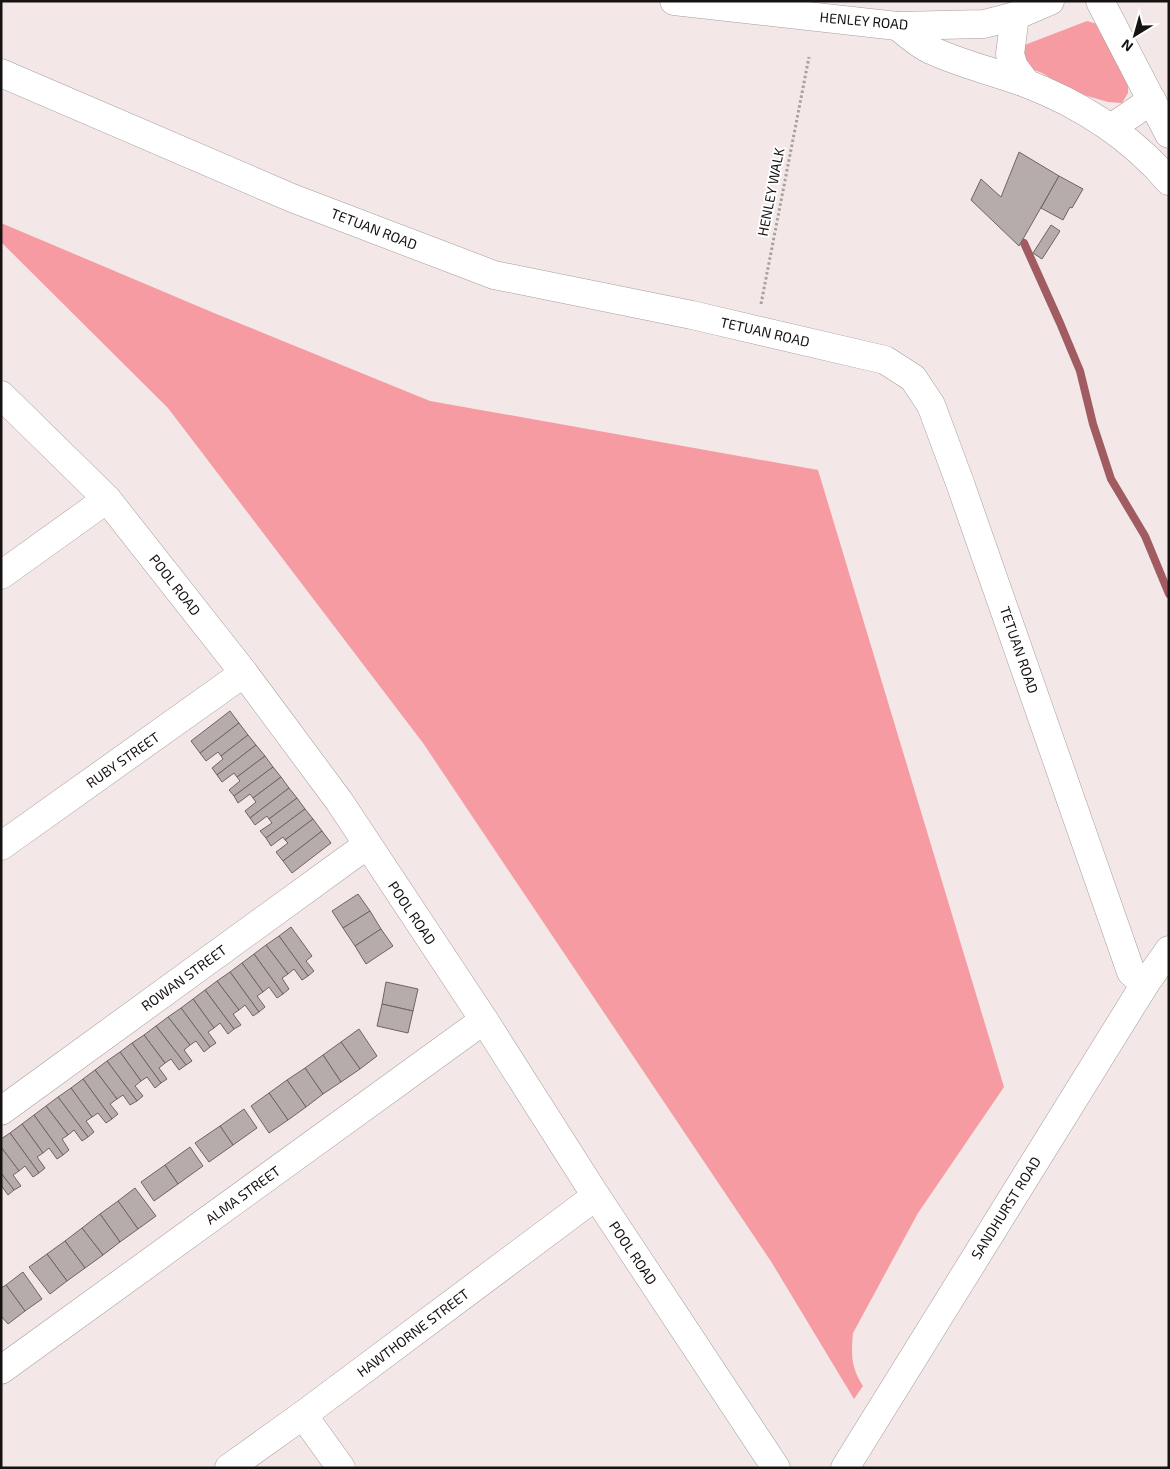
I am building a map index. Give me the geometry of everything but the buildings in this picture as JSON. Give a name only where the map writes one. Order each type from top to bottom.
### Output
[{"type":"street","name":"HENLEY ROAD","points":[[674,1],[897,26],[984,24],[1015,16],[1050,1]]},
{"type":"street","points":[[1100,1],[1169,134]]},
{"type":"street","points":[[1015,16],[1010,54],[1014,67],[1026,83]]},
{"type":"street","points":[[897,26],[930,50],[1026,83],[1070,102],[1111,128],[1136,147],[1169,181]]},
{"type":"street","name":"TETUAN ROAD","points":[[1,73],[292,198],[494,275],[692,315],[885,360],[914,378],[931,405],[960,482],[1131,972],[1145,984]]},
{"type":"street","points":[[1111,128],[1152,100]]},
{"type":"street","name":"POOL ROAD","points":[[1,395],[107,499],[244,673],[339,802],[484,1020],[596,1196],[776,1468]]},
{"type":"street","points":[[1,575],[107,499]]},
{"type":"street","name":"RUBY STREET","points":[[1,846],[244,673]]},
{"type":"street","name":"ROWAN STREET","points":[[1,1111],[367,845]]},
{"type":"street","name":"SANDHURST ROAD","points":[[845,1468],[1145,984],[1169,950]]},
{"type":"street","name":"ALMA STREET","points":[[1,1370],[484,1020]]},
{"type":"street","name":"HAWTHORNE STREET","points":[[229,1468],[596,1196]]},
{"type":"street","points":[[302,1415],[341,1468]]},
{"type":"path","name":"HENLEY WALK","points":[[756,330],[809,57]]},
{"type":"shaded area","points":[[1087,21],[1097,24],[1128,86],[1128,93],[1122,103],[1108,102],[1084,95],[1064,86],[1029,68],[1019,54],[1022,46]]},
{"type":"shaded area","points":[[1,223],[430,401],[818,470],[1004,1087],[918,1213],[853,1333],[854,1367],[863,1386],[854,1399],[772,1263],[423,743],[168,408],[1,242]]},
{"type":"waterway","points":[[1024,243],[1080,371],[1093,424],[1111,479],[1145,536],[1169,594]]}]
